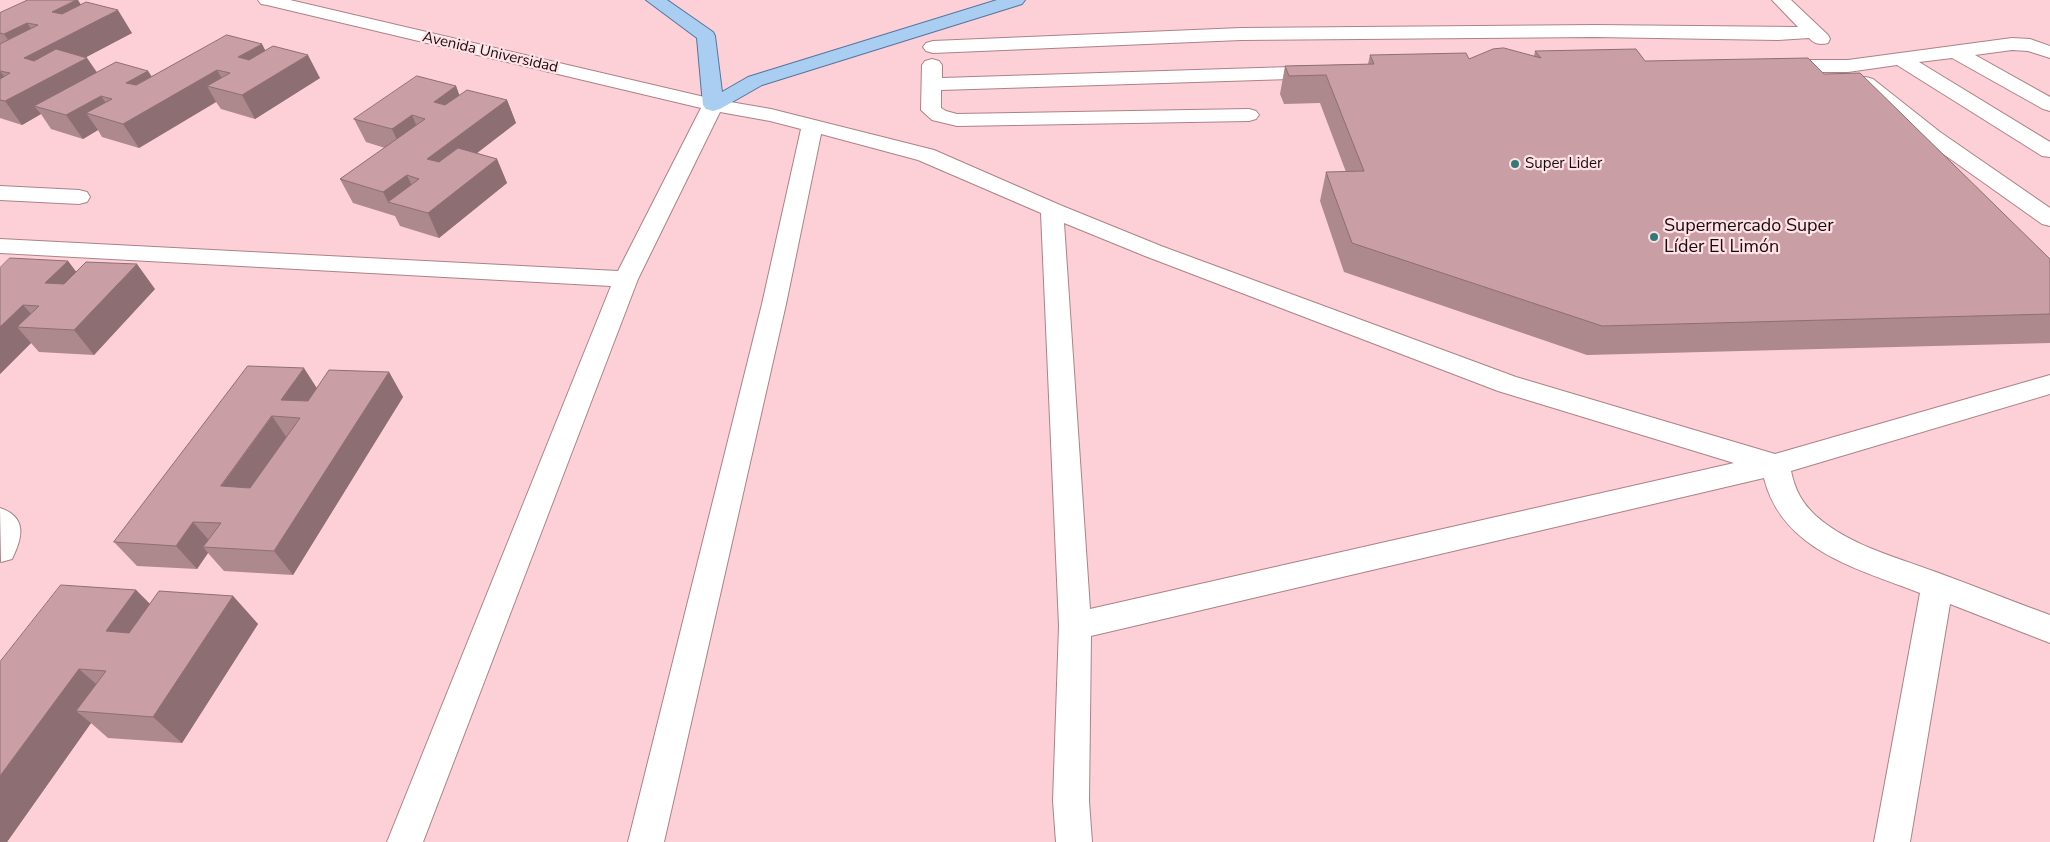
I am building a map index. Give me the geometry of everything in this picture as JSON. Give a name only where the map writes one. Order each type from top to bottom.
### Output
[{"type":"main road","points":[[655,0],[706,36],[713,105],[755,81],[1016,0]]},
{"type":"street","name":"Avenida Universidad","points":[[267,0],[713,105],[771,115],[926,155],[1052,210],[1153,251],[1507,384],[1775,465]]},
{"type":"street","points":[[1781,0],[1885,100],[2050,219]]},
{"type":"street","points":[[922,29],[933,47],[931,110],[939,116],[957,120],[1249,115]]},
{"type":"street","points":[[933,47],[1241,34],[1595,31],[1778,34],[1814,32]]},
{"type":"street","points":[[1758,67],[1848,66],[2012,44],[2030,45],[2050,52]]},
{"type":"street","points":[[1956,52],[2050,105]]},
{"type":"street","points":[[1900,59],[2050,151]]},
{"type":"street","points":[[932,84],[1340,72]]},
{"type":"street","points":[[405,842],[626,279],[713,105]]},
{"type":"street","points":[[646,842],[774,304],[812,126]]},
{"type":"street","points":[[0,192],[79,197]]},
{"type":"street","points":[[1052,210],[1076,626],[1071,801],[1074,842]]},
{"type":"street","points":[[0,246],[626,279]]},
{"type":"street","points":[[1076,626],[1775,465],[2050,384]]},
{"type":"street","points":[[1775,465],[1780,485],[1792,510],[1810,528],[1836,545],[1867,560],[2050,629]]},
{"type":"street","points":[[0,520],[6,525],[1,550]]},
{"type":"street","points":[[1892,842],[1937,586]]},
{"type":"street","points":[[1060,842],[1071,801]]},
{"type":"building","points":[[28,0],[76,0],[52,12],[62,14],[86,2],[118,10],[24,58],[34,61],[56,49],[87,58],[5,101],[0,100],[0,79],[10,73],[0,71],[0,44],[38,25],[27,23],[4,34],[0,33],[0,13]]},
{"type":"building","points":[[227,35],[262,44],[238,57],[249,60],[273,46],[308,55],[242,95],[207,86],[230,73],[217,70],[123,124],[86,113],[112,99],[101,96],[66,115],[34,106],[116,62],[148,71],[126,83],[136,85]]},
{"type":"building","name":"Supermercado Super Líder El Limón","points":[[1504,48],[1541,58],[1535,51],[1636,49],[1645,61],[1808,58],[1824,74],[1860,73],[2050,259],[2050,314],[1602,326],[1352,243],[1326,172],[1364,171],[1326,75],[1289,76],[1285,66],[1374,64],[1370,55],[1466,53],[1469,59],[1493,49]]},
{"type":"building","points":[[417,76],[456,86],[434,102],[445,105],[467,90],[507,100],[427,159],[439,162],[458,148],[497,159],[428,213],[388,202],[419,179],[407,175],[383,192],[340,179],[425,119],[412,115],[392,129],[354,119]]},
{"type":"building","points":[[10,258],[68,261],[45,283],[64,284],[86,262],[137,264],[74,330],[17,327],[39,306],[23,305],[0,327],[0,268]]},
{"type":"building","points":[[248,366],[304,368],[281,400],[308,401],[329,370],[389,372],[274,551],[203,547],[221,523],[193,522],[176,546],[114,542]],"holes":[[[272,416],[300,418],[250,488],[221,486]]]},
{"type":"building","points":[[61,585],[136,590],[106,631],[129,633],[159,591],[233,596],[153,717],[76,711],[106,671],[79,669],[0,776],[0,662]]},
{"type":"place","name":"Super Lider","points":[[1515,164]]},
{"type":"place","name":"Supermercado Super Líder El Limón","points":[[1654,237]]}]
